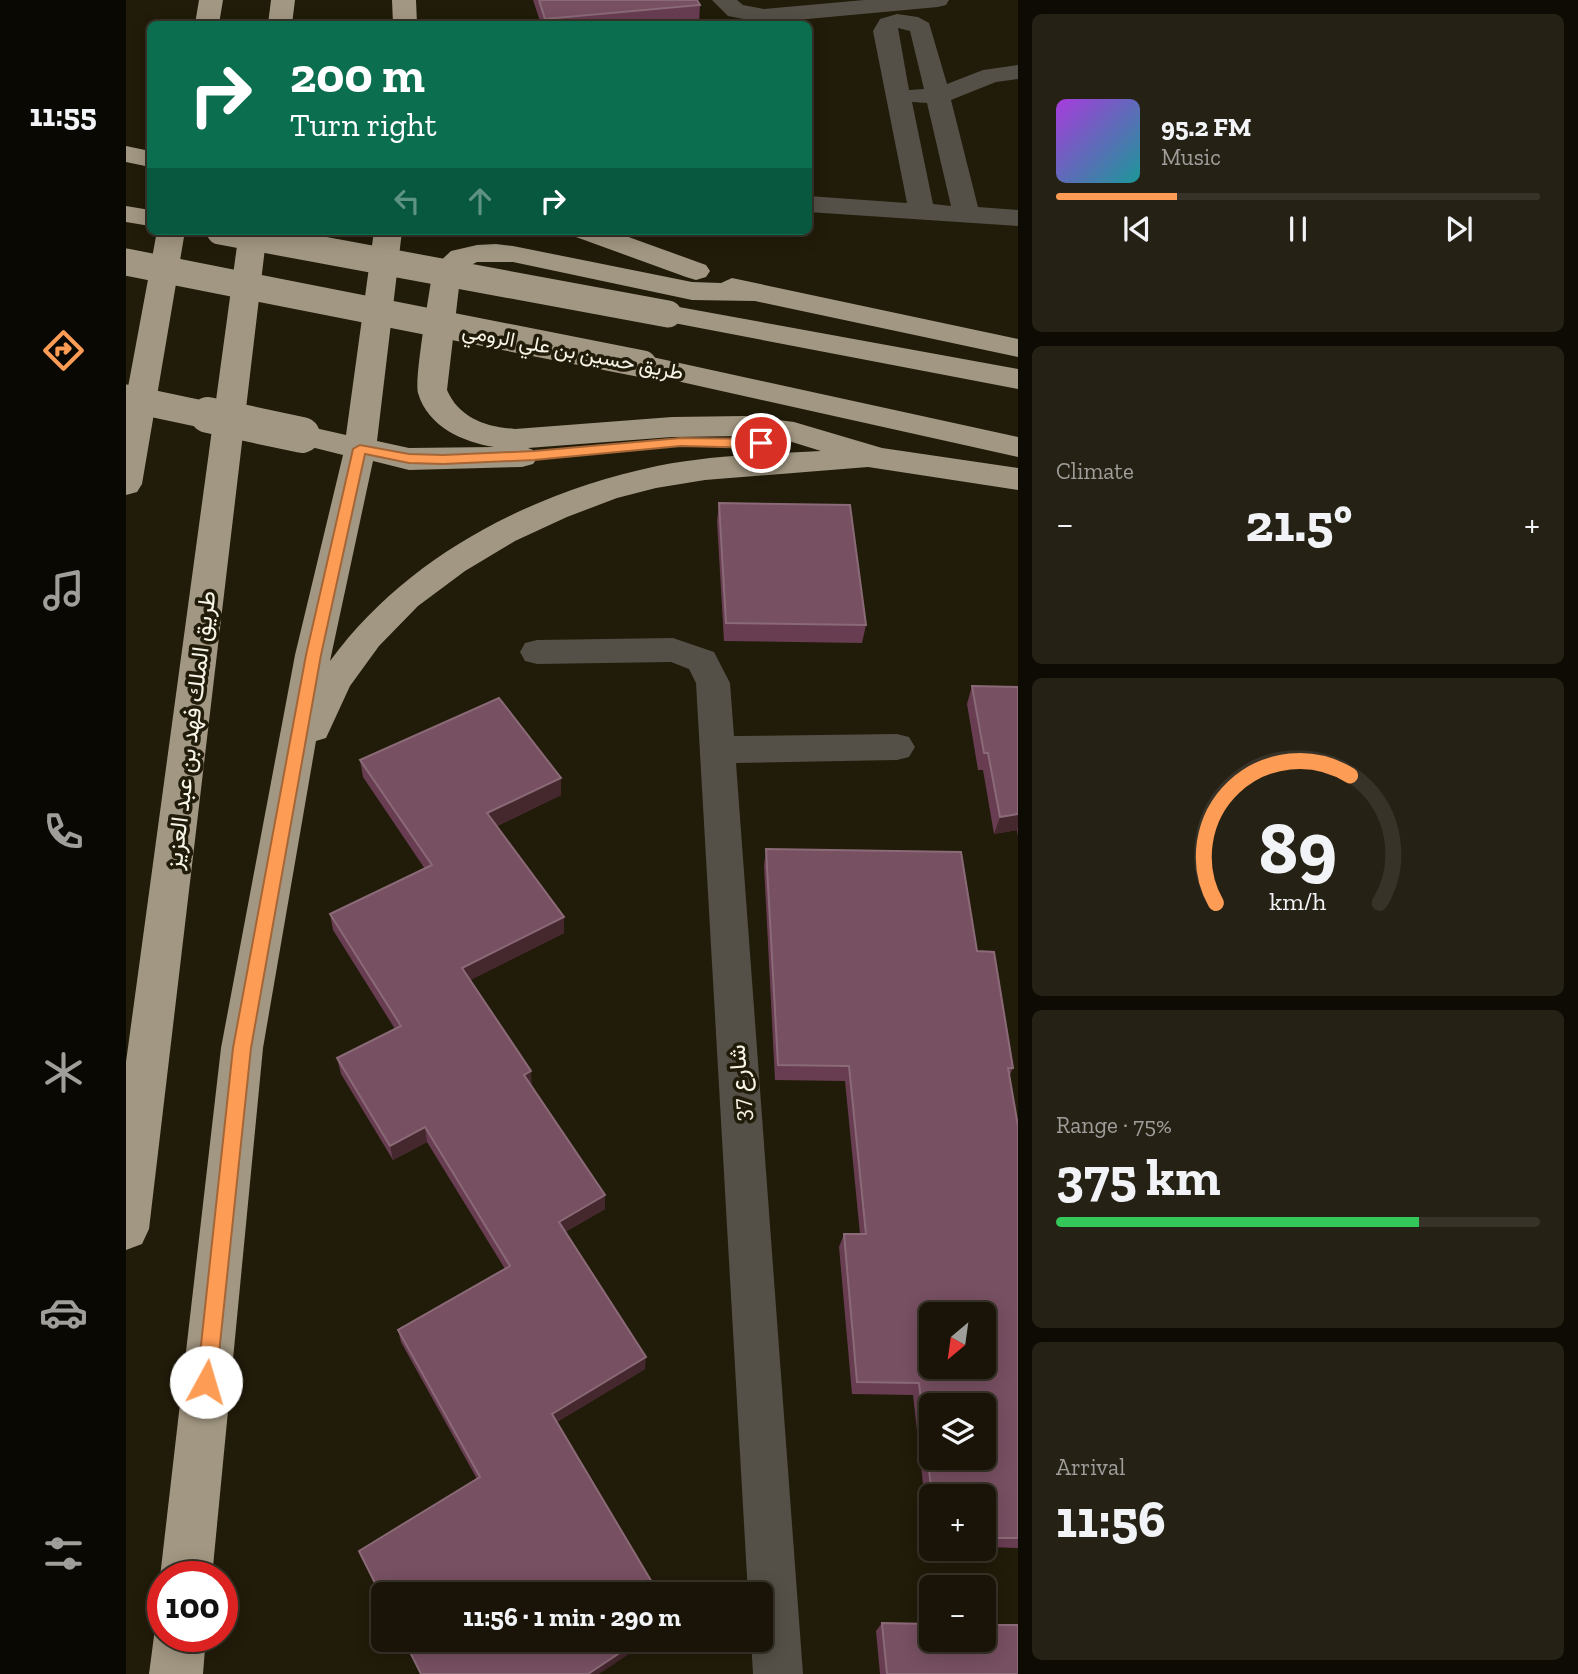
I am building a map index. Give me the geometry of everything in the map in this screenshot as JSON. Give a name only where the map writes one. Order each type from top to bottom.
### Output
[{"type":"highway","points":[[208,21],[211,0]]},
{"type":"highway","points":[[280,21],[283,0]]},
{"type":"highway","points":[[404,0],[405,21]]},
{"type":"highway","points":[[126,154],[147,158]]},
{"type":"highway","points":[[126,214],[147,218]]},
{"type":"highway","points":[[126,484],[170,235]]},
{"type":"highway","points":[[242,235],[1018,379]]},
{"type":"highway","name":"طريق الملك فهد بن عبد العزيز","points":[[126,1229],[252,235]]},
{"type":"highway","points":[[188,1561],[242,1048],[313,655],[360,449],[387,235]]},
{"type":"highway","points":[[496,235],[626,266],[1018,348]]},
{"type":"highway","points":[[597,235],[758,292]]},
{"type":"highway","points":[[758,292],[692,291],[513,254],[484,253],[461,256],[447,268],[432,390],[434,398],[452,420],[478,433],[498,437],[515,439],[672,427],[745,426],[794,432],[877,457]]},
{"type":"highway","name":"طريق حسين بن علي الرومي","points":[[126,262],[643,364],[1018,447]]},
{"type":"highway","points":[[126,398],[409,459],[522,457],[655,444],[732,442],[877,457],[1018,479]]},
{"type":"highway","points":[[283,827],[316,720],[341,673],[369,634],[391,612],[435,575],[474,549],[514,526],[569,503],[656,477],[877,457]]},
{"type":"highway","points":[[176,1674],[178,1652]]},
{"type":"street","points":[[723,0],[736,11],[756,16],[938,0]]},
{"type":"street","points":[[922,213],[901,96],[885,27],[892,22],[906,21],[921,28],[967,216]]},
{"type":"street","points":[[901,96],[939,96],[991,75],[1018,72]]},
{"type":"street","points":[[812,204],[1018,218]]},
{"type":"street","name":"شارع 37","points":[[537,652],[673,650],[702,661],[713,683],[778,1674]]},
{"type":"street","points":[[718,750],[897,747]]},
{"type":"building","points":[[539,0],[697,0],[700,5],[545,19]]},
{"type":"building","points":[[719,503],[850,505],[866,625],[726,623]]},
{"type":"building","points":[[972,686],[1018,687],[1018,814],[1000,817],[988,753],[984,753]]},
{"type":"building","points":[[499,698],[561,778],[487,813],[564,917],[462,968],[531,1071],[524,1075],[605,1195],[559,1222],[646,1357],[552,1414],[652,1582],[374,1582],[359,1551],[480,1477],[398,1330],[510,1266],[425,1127],[390,1146],[337,1058],[401,1026],[330,914],[432,865],[360,760]]},
{"type":"building","points":[[766,849],[961,852],[977,951],[994,952],[1013,1068],[1008,1068],[1018,1126],[1018,1538],[996,1538],[996,1484],[931,1484],[929,1470],[996,1470],[996,1393],[920,1393],[919,1383],[857,1382],[844,1234],[866,1234],[849,1066],[778,1065]]},
{"type":"building","points":[[882,1623],[919,1624],[919,1652],[996,1652],[996,1625],[1018,1625],[1018,1674],[887,1674]]},
{"type":"building","points":[[410,1652],[621,1652],[588,1674],[421,1674]]},
{"type":"route","points":[[206,1382],[242,1048],[313,655],[360,449],[409,459],[443,460],[534,456],[681,442],[761,443]]}]
